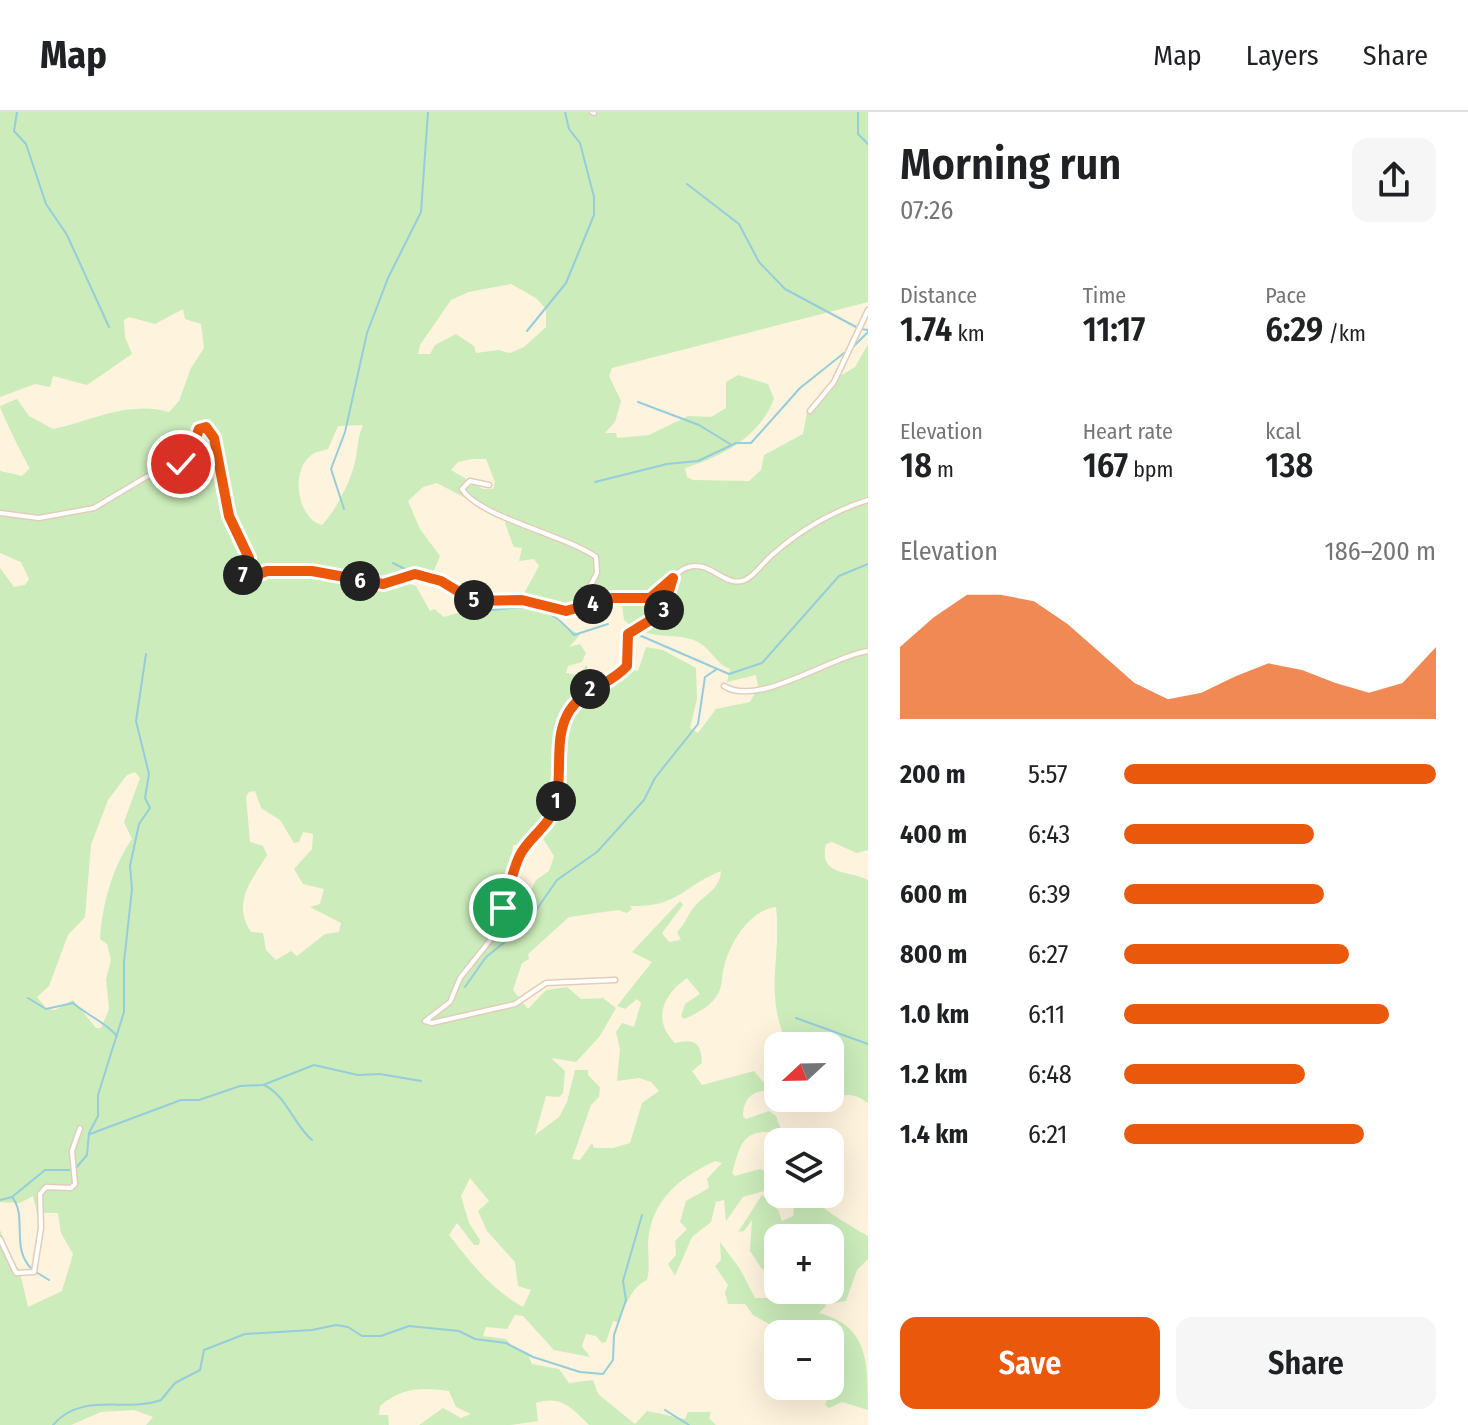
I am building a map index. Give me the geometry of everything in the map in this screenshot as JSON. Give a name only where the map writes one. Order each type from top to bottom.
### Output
[{"type":"street","points":[[810,411],[834,382],[868,310]]},
{"type":"street","points":[[0,513],[39,518],[105,504],[146,477],[189,458],[199,429],[204,427],[214,438],[229,516],[249,558],[243,575],[247,579],[267,571],[312,571],[383,584],[415,574],[441,581],[474,601],[522,600],[555,610],[578,609],[612,598],[650,598],[673,578],[695,566],[709,568],[734,582],[746,580],[794,538],[833,514],[868,500]]},
{"type":"street","points":[[489,485],[470,481],[462,489],[484,509],[507,516],[596,557],[597,573],[578,609]]},
{"type":"street","points":[[615,980],[546,983],[515,1004],[432,1023],[425,1021],[450,1002],[460,978],[495,934],[518,860],[552,815],[560,783],[562,732],[569,711],[590,689],[614,680],[627,666],[628,634],[662,613],[673,578]]},
{"type":"street","points":[[724,686],[741,693],[753,691],[868,651]]},
{"type":"street","points":[[0,1239],[16,1273],[34,1272],[41,1228],[40,1194],[46,1187],[71,1188],[75,1184],[72,1151],[80,1128]]},
{"type":"green space","points":[[0,112],[868,112],[868,302],[612,368],[609,376],[621,401],[615,422],[605,433],[616,433],[617,438],[649,435],[688,416],[711,417],[726,408],[726,382],[738,375],[768,384],[774,399],[759,424],[726,451],[685,468],[687,477],[693,480],[749,481],[761,470],[764,455],[803,434],[807,412],[831,392],[832,381],[855,367],[868,344],[868,850],[857,853],[832,842],[826,844],[825,854],[830,867],[868,880],[868,1103],[851,1095],[844,1096],[844,1032],[783,1032],[775,992],[776,907],[767,909],[742,929],[731,948],[720,990],[713,1001],[684,1019],[681,1016],[685,1004],[700,994],[687,978],[667,999],[662,1016],[668,1034],[675,1043],[691,1042],[698,1046],[702,1063],[692,1071],[702,1085],[754,1071],[764,1082],[764,1091],[749,1098],[743,1116],[746,1119],[770,1112],[776,1116],[780,1128],[764,1128],[764,1132],[746,1139],[732,1173],[735,1176],[764,1171],[764,1191],[743,1197],[726,1221],[724,1200],[716,1202],[711,1222],[692,1237],[675,1276],[668,1264],[676,1255],[675,1241],[687,1229],[680,1222],[686,1201],[709,1188],[707,1179],[722,1163],[715,1161],[669,1192],[650,1228],[647,1280],[633,1292],[618,1322],[613,1321],[606,1342],[602,1343],[596,1336],[586,1334],[582,1346],[590,1357],[554,1350],[523,1316],[515,1315],[507,1329],[486,1327],[483,1336],[506,1339],[513,1347],[527,1352],[532,1364],[559,1369],[569,1383],[593,1380],[598,1394],[635,1424],[647,1411],[685,1419],[688,1412],[711,1412],[709,1418],[716,1425],[589,1425],[566,1405],[545,1401],[536,1403],[538,1421],[511,1425],[419,1425],[443,1408],[461,1418],[471,1414],[456,1407],[449,1391],[429,1389],[404,1392],[380,1406],[379,1415],[388,1415],[389,1425],[146,1425],[153,1417],[134,1410],[101,1412],[71,1425],[0,1425],[0,1230],[14,1266],[23,1271],[21,1277],[28,1307],[62,1291],[73,1254],[61,1233],[58,1213],[37,1213],[33,1196],[20,1203],[0,1202],[0,568],[14,587],[25,585],[29,579],[21,562],[0,553],[0,471],[22,476],[30,468],[0,406],[17,399],[29,416],[53,429],[125,410],[140,408],[169,412],[179,401],[191,368],[204,348],[201,324],[185,319],[183,309],[155,324],[129,317],[124,320],[125,337],[132,354],[87,385],[53,376],[50,387],[35,384],[0,397]],"holes":[[[511,284],[536,298],[546,309],[546,327],[524,347],[510,353],[498,350],[476,353],[474,346],[456,334],[435,345],[430,354],[418,354],[420,345],[451,300],[469,292]],[[363,425],[350,479],[322,525],[314,521],[302,505],[300,473],[310,456],[328,449],[338,426]],[[486,459],[495,482],[493,489],[483,489],[451,470],[458,462]],[[437,483],[486,509],[508,515],[505,523],[513,545],[522,548],[519,561],[534,559],[539,566],[522,597],[489,601],[490,613],[483,606],[444,617],[434,609],[430,611],[416,586],[404,582],[406,572],[433,573],[440,556],[420,529],[408,501],[423,487]],[[605,602],[622,605],[624,620],[634,627],[643,632],[696,641],[730,669],[727,682],[756,675],[758,687],[750,702],[716,709],[698,733],[690,728],[697,699],[696,668],[663,650],[646,647],[638,671],[626,668],[613,683],[588,691],[587,665],[577,675],[566,673],[568,666],[582,662],[586,653],[580,644],[569,647],[580,635],[556,620],[560,615],[574,616]],[[135,772],[140,778],[124,822],[132,839],[114,873],[103,912],[100,939],[107,944],[111,960],[106,979],[109,1009],[101,1028],[96,1028],[73,1000],[55,1010],[47,1009],[37,997],[49,986],[68,935],[85,917],[91,845],[108,800],[127,775]],[[255,791],[261,808],[280,820],[294,843],[299,842],[303,832],[313,834],[312,849],[294,869],[303,884],[324,889],[320,904],[310,907],[341,923],[339,932],[325,934],[297,956],[291,951],[276,960],[266,950],[263,933],[251,932],[245,921],[246,891],[267,855],[263,846],[250,842],[246,797],[249,792]],[[542,837],[554,856],[549,871],[536,880],[526,899],[499,903],[511,866],[513,845],[532,846]],[[721,871],[717,884],[695,906],[677,932],[681,940],[669,942],[662,933],[683,905],[680,901],[632,952],[652,962],[617,1006],[625,1009],[637,999],[641,1003],[634,1027],[622,1023],[616,1032],[620,1049],[617,1081],[639,1078],[651,1082],[659,1091],[642,1103],[630,1143],[613,1148],[594,1148],[592,1143],[580,1160],[572,1159],[591,1105],[599,1097],[600,1087],[588,1075],[588,1070],[575,1070],[567,1102],[559,1117],[535,1135],[546,1096],[559,1097],[563,1093],[565,1071],[551,1058],[576,1062],[600,1036],[616,1008],[603,998],[581,999],[567,987],[546,990],[528,1009],[513,990],[522,963],[569,917],[618,910],[627,913],[632,909],[630,906],[670,900]],[[470,1178],[489,1201],[478,1211],[487,1231],[515,1262],[518,1286],[531,1290],[523,1307],[491,1284],[449,1235],[457,1223],[474,1245],[479,1245],[480,1240],[469,1223],[461,1196]]]},
{"type":"green space","points":[[762,1195],[764,1208],[776,1208],[782,1221],[793,1216],[794,1209],[824,1208],[868,1236],[868,1259],[857,1270],[846,1301],[844,1224],[764,1224],[764,1269],[750,1251],[752,1220],[744,1231],[738,1232]]},
{"type":"green space","points":[[720,1242],[740,1269],[755,1298],[764,1298],[764,1304],[825,1304],[819,1313],[836,1320],[764,1321],[753,1315],[745,1304],[728,1304],[725,1293],[728,1285],[715,1266],[721,1260]]},
{"type":"green space","points":[[844,1325],[856,1336],[862,1348],[868,1410],[842,1402],[829,1408],[825,1405],[827,1400],[844,1400]]},
{"type":"waterway","points":[[17,112],[14,131],[26,144],[46,204],[67,235],[109,327]]},
{"type":"waterway","points":[[344,509],[331,469],[345,432],[367,333],[388,278],[421,212],[428,112]]},
{"type":"waterway","points":[[527,331],[566,283],[594,215],[594,197],[580,143],[569,129],[565,112]]},
{"type":"waterway","points":[[858,112],[858,134],[868,144]]},
{"type":"waterway","points":[[687,184],[739,224],[759,262],[785,289],[856,327]]},
{"type":"waterway","points":[[861,329],[868,330]]},
{"type":"waterway","points":[[853,347],[868,332]]},
{"type":"waterway","points":[[595,482],[667,464],[698,461],[736,443],[751,443],[800,388],[844,353]]},
{"type":"waterway","points":[[638,402],[699,425],[730,444]]},
{"type":"waterway","points":[[393,563],[411,572]]},
{"type":"waterway","points":[[632,632],[729,674],[762,663],[839,576],[868,564]]},
{"type":"waterway","points":[[421,578],[449,592],[473,611],[539,609],[561,622],[574,635],[608,624]]},
{"type":"waterway","points":[[75,1169],[87,1155],[89,1133],[98,1116],[98,1095],[124,1012],[124,962],[132,889],[130,866],[139,824],[150,808],[145,798],[149,774],[136,721],[146,654]]},
{"type":"waterway","points":[[465,987],[486,957],[525,926],[557,880],[597,852],[644,800],[655,778],[698,724],[705,677],[717,669]]},
{"type":"waterway","points":[[28,998],[46,1009],[73,1003],[117,1036]]},
{"type":"waterway","points":[[796,1018],[868,1044]]},
{"type":"waterway","points":[[90,1134],[181,1100],[199,1100],[240,1086],[263,1085],[314,1065],[358,1075],[380,1074],[421,1081]]},
{"type":"waterway","points":[[264,1085],[278,1096],[312,1140]]},
{"type":"waterway","points":[[0,1200],[12,1197],[45,1170],[71,1170]]},
{"type":"waterway","points":[[12,1197],[19,1213],[22,1252],[32,1269]]},
{"type":"waterway","points":[[53,1425],[77,1409],[161,1400],[175,1383],[200,1370],[204,1350],[245,1334],[312,1330],[336,1325],[348,1327],[362,1336],[381,1336],[409,1326],[459,1331],[475,1339],[506,1343],[533,1357],[580,1372],[603,1374],[613,1360],[614,1335],[626,1300],[623,1281],[642,1215]]},
{"type":"waterway","points":[[36,1272],[49,1280]]},
{"type":"waterway","points":[[665,1410],[689,1425]]},
{"type":"route","points":[[181,464],[189,458],[199,429],[206,427],[214,438],[232,526],[249,558],[249,566],[243,575],[247,579],[267,571],[312,571],[383,584],[415,574],[425,575],[474,601],[522,600],[566,611],[612,598],[650,598],[660,593],[673,578],[662,613],[628,634],[627,666],[614,680],[590,689],[564,720],[560,783],[552,815],[521,852],[503,908]]}]
